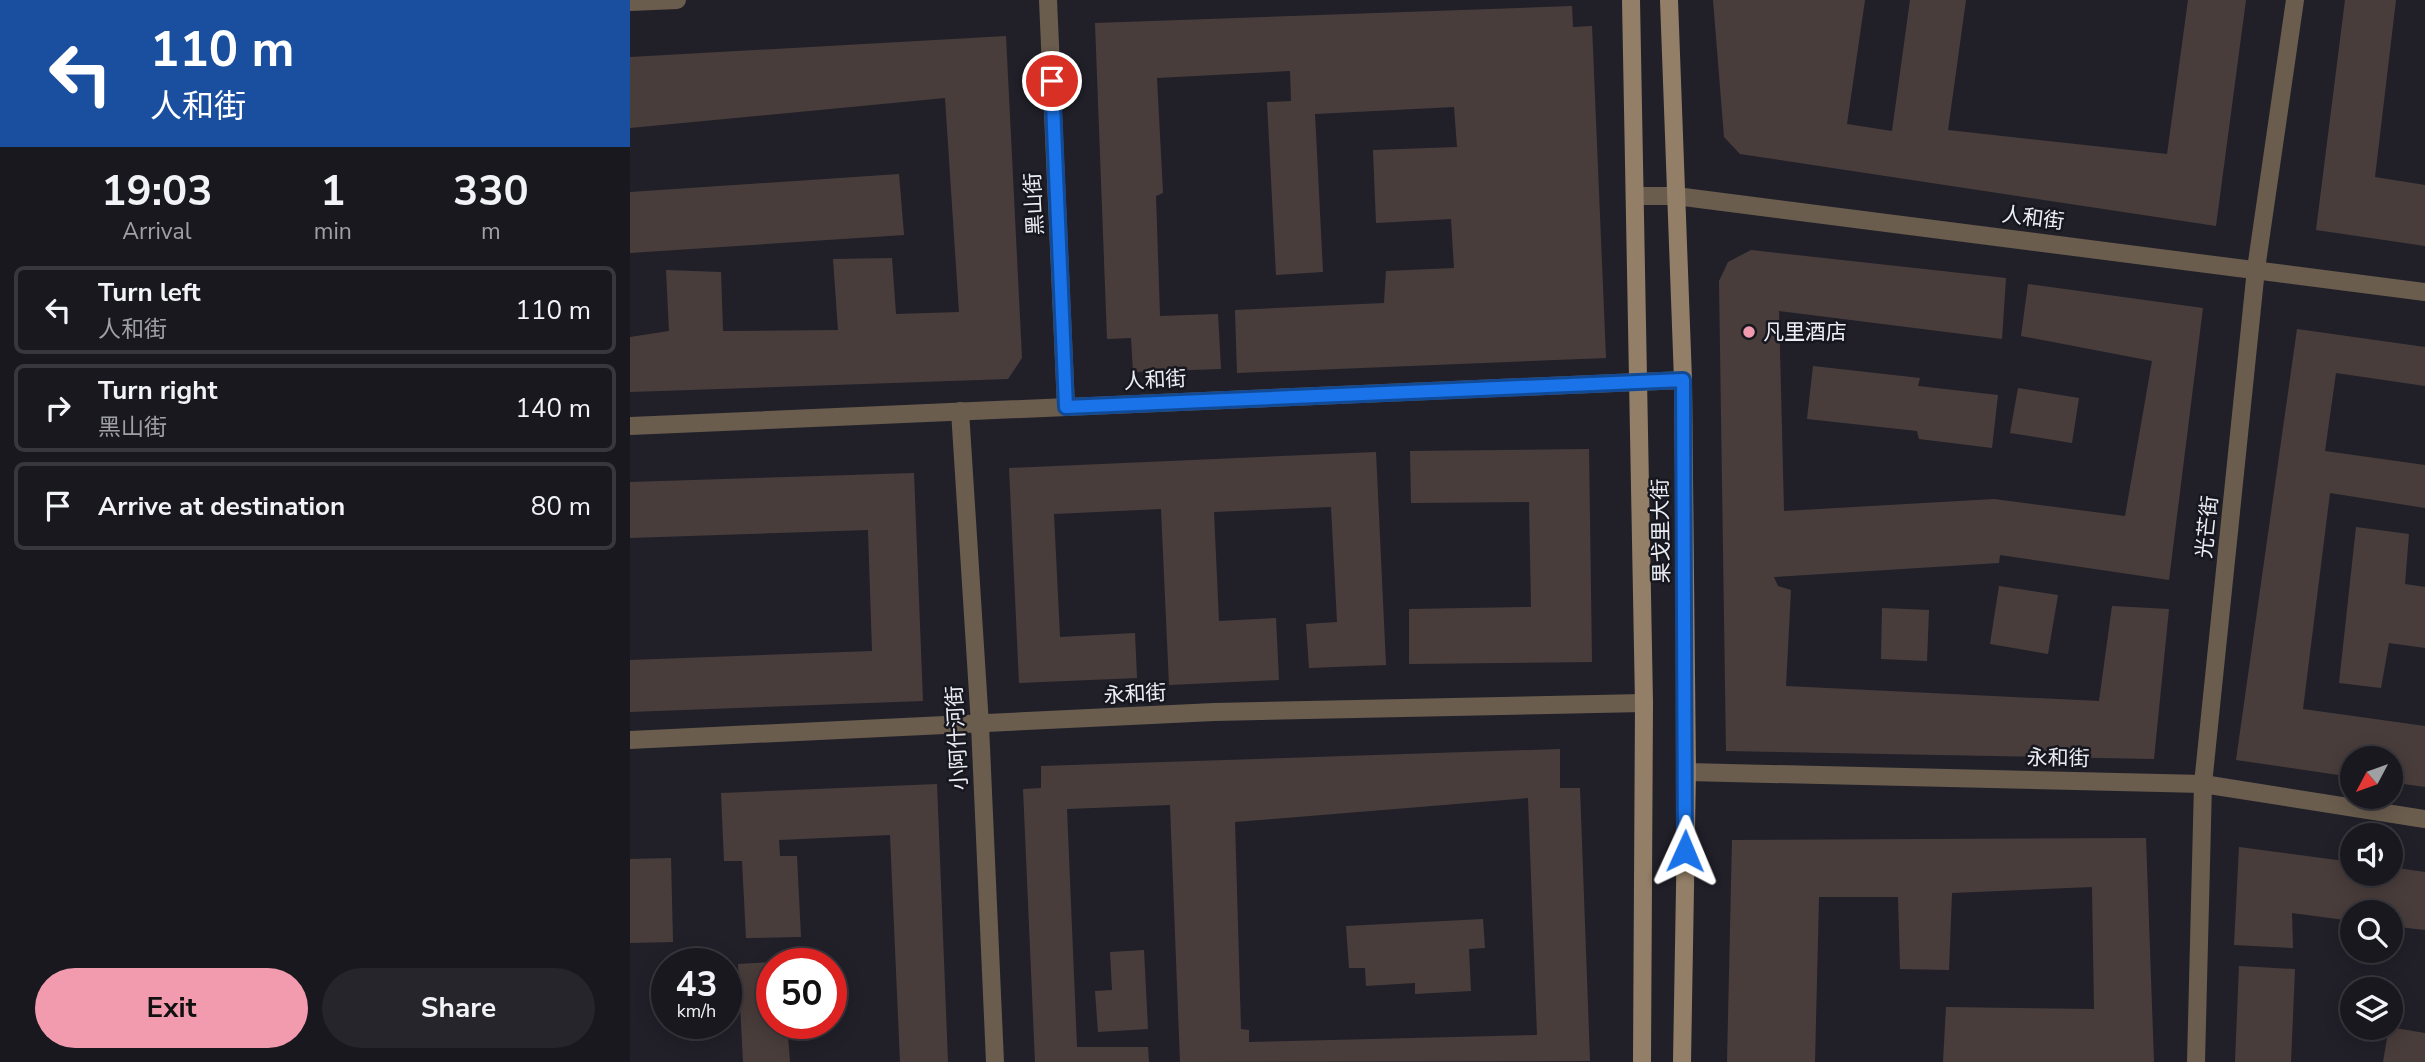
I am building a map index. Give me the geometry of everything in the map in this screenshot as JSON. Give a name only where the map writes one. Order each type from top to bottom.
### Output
[{"type":"main road","name":"果戈里大街","points":[[1631,0],[1644,703],[1642,1062]]},
{"type":"main road","name":"果戈里大街","points":[[1669,0],[1683,380],[1686,772],[1682,1062]]},
{"type":"street","points":[[630,2],[677,0]]},
{"type":"street","name":"黑山街","points":[[1048,0],[1066,407]]},
{"type":"street","name":"光芒街","points":[[2196,1062],[2203,783],[2256,269],[2295,0]]},
{"type":"street","name":"人和街","points":[[1635,196],[1676,196],[2425,292]]},
{"type":"street","name":"人和街","points":[[630,426],[1683,380]]},
{"type":"street","name":"小阿什河街","points":[[960,411],[980,725],[995,1062]]},
{"type":"street","name":"永和街","points":[[630,740],[1214,712],[1644,703]]},
{"type":"street","name":"永和街","points":[[1686,772],[2203,783],[2425,819]]},
{"type":"building","points":[[1713,0],[1865,0],[1847,124],[1892,131],[1910,0],[1966,0],[1948,130],[2167,154],[2188,0],[2246,0],[2216,226],[1740,154],[1724,137]]},
{"type":"building","points":[[2345,0],[2396,0],[2375,177],[2425,185],[2425,246],[2316,230]]},
{"type":"building","points":[[1572,6],[1573,27],[1592,26],[1606,358],[1237,373],[1235,310],[1384,303],[1386,271],[1454,268],[1451,219],[1376,223],[1373,150],[1457,147],[1454,107],[1315,114],[1323,272],[1276,275],[1267,102],[1291,101],[1290,71],[1157,78],[1163,193],[1156,196],[1160,316],[1218,314],[1221,369],[1133,372],[1131,338],[1107,339],[1095,23]]},
{"type":"building","points":[[1006,36],[1022,358],[1008,379],[630,392],[630,337],[669,331],[666,270],[721,272],[723,331],[838,330],[833,259],[892,258],[896,314],[959,312],[945,98],[630,128],[630,57]]},
{"type":"building","points":[[899,174],[904,235],[630,253],[630,192]]},
{"type":"building","points":[[1751,250],[2006,278],[2002,339],[1779,311],[1784,511],[1994,499],[2125,516],[2152,361],[2021,336],[2028,284],[2203,308],[2169,580],[2000,555],[1999,563],[1774,577],[1778,586],[1791,590],[1786,686],[2099,701],[2112,606],[2169,609],[2154,759],[1726,751],[1719,281],[1728,262]]},
{"type":"building","points":[[2297,329],[2425,347],[2425,386],[2336,373],[2325,451],[2425,465],[2425,508],[2330,493],[2303,709],[2425,726],[2425,787],[2403,784],[2403,746],[2340,746],[2340,775],[2236,760]]},
{"type":"building","points":[[1813,366],[1920,378],[1918,386],[1998,395],[1992,448],[1919,439],[1917,431],[1807,419]]},
{"type":"building","points":[[2018,388],[2079,398],[2072,443],[2010,433]]},
{"type":"building","points":[[1589,449],[1592,662],[1409,664],[1409,609],[1531,607],[1529,502],[1411,503],[1410,451]]},
{"type":"building","points":[[1376,452],[1386,665],[1309,668],[1306,624],[1337,622],[1331,507],[1214,512],[1219,621],[1276,618],[1279,680],[1169,685],[1161,509],[1054,514],[1060,637],[1135,633],[1137,678],[1019,683],[1009,468]]},
{"type":"building","points":[[914,473],[923,701],[630,712],[630,660],[872,651],[868,530],[630,538],[630,482]]},
{"type":"building","points":[[2356,527],[2409,534],[2405,584],[2425,587],[2425,648],[2389,643],[2381,688],[2339,683]]},
{"type":"building","points":[[1999,586],[2058,595],[2048,654],[1990,644]]},
{"type":"building","points":[[1882,608],[1929,610],[1927,661],[1881,659]]},
{"type":"building","points":[[1560,749],[1560,788],[1580,788],[1590,1061],[1180,1062],[1170,805],[1067,809],[1077,1047],[1148,1047],[1149,1062],[1035,1062],[1023,789],[1041,788],[1041,766]],"holes":[[[1528,798],[1537,1035],[1249,1042],[1249,1030],[1241,1029],[1235,822]]]},
{"type":"building","points":[[937,784],[948,1062],[900,1062],[890,835],[779,840],[780,856],[797,856],[801,937],[746,938],[742,861],[724,861],[721,793]]},
{"type":"building","points":[[2146,838],[2154,1062],[1943,1062],[1946,1007],[2094,1009],[2092,887],[1952,893],[1949,970],[1900,969],[1898,897],[1819,897],[1815,1062],[1727,1062],[1732,840]]},
{"type":"building","points":[[2239,847],[2340,860],[2340,886],[2403,886],[2403,869],[2425,872],[2425,930],[2403,927],[2403,900],[2340,900],[2340,919],[2292,913],[2293,948],[2234,945]]},
{"type":"building","points":[[671,858],[673,942],[630,943],[630,859]]},
{"type":"building","points":[[1483,919],[1485,948],[1469,949],[1471,991],[1415,994],[1415,983],[1366,986],[1365,968],[1349,968],[1346,926]]},
{"type":"building","points":[[1144,950],[1148,1029],[1098,1032],[1095,991],[1112,990],[1110,952]]},
{"type":"building","points":[[756,963],[756,1039],[788,1039],[790,1062],[743,1062],[742,964]]},
{"type":"building","points":[[2239,966],[2295,969],[2291,1062],[2235,1062]]},
{"type":"building","points":[[2403,1029],[2425,1033],[2425,1062],[2383,1062],[2387,1040],[2403,1040]]},
{"type":"place","name":"凡里酒店","points":[[1749,332]]},
{"type":"route","points":[[1052,81],[1066,407],[1683,380],[1685,851]]}]
